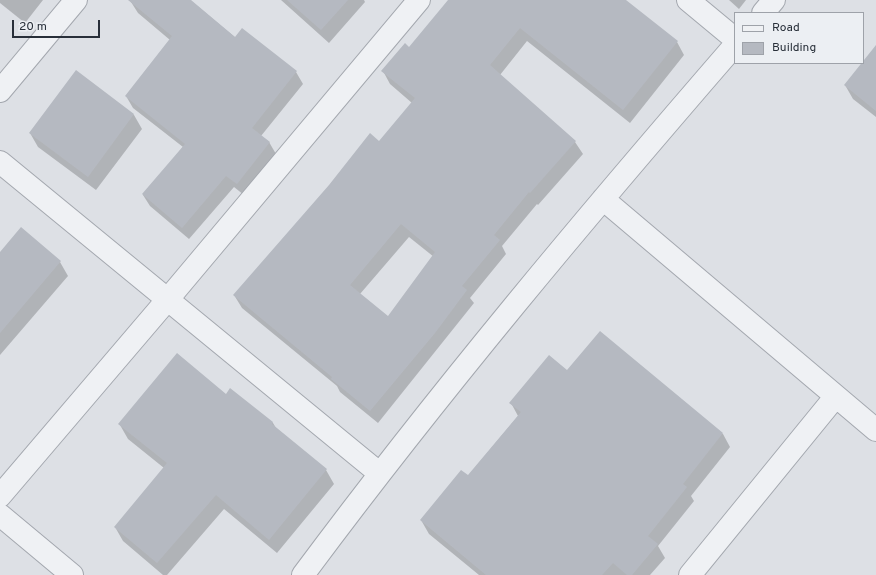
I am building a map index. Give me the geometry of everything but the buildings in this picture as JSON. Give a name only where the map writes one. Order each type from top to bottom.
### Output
[{"type":"street","points":[[0,91],[76,0]]},
{"type":"street","points":[[0,496],[168,299],[419,0]]},
{"type":"street","points":[[688,0],[734,38]]},
{"type":"street","points":[[764,12],[774,0]]},
{"type":"street","points":[[303,575],[379,473],[603,199],[734,46]]},
{"type":"street","points":[[0,162],[379,473]]},
{"type":"street","points":[[603,199],[876,430]]},
{"type":"street","points":[[690,575],[836,396]]},
{"type":"street","points":[[0,514],[72,575]]}]
